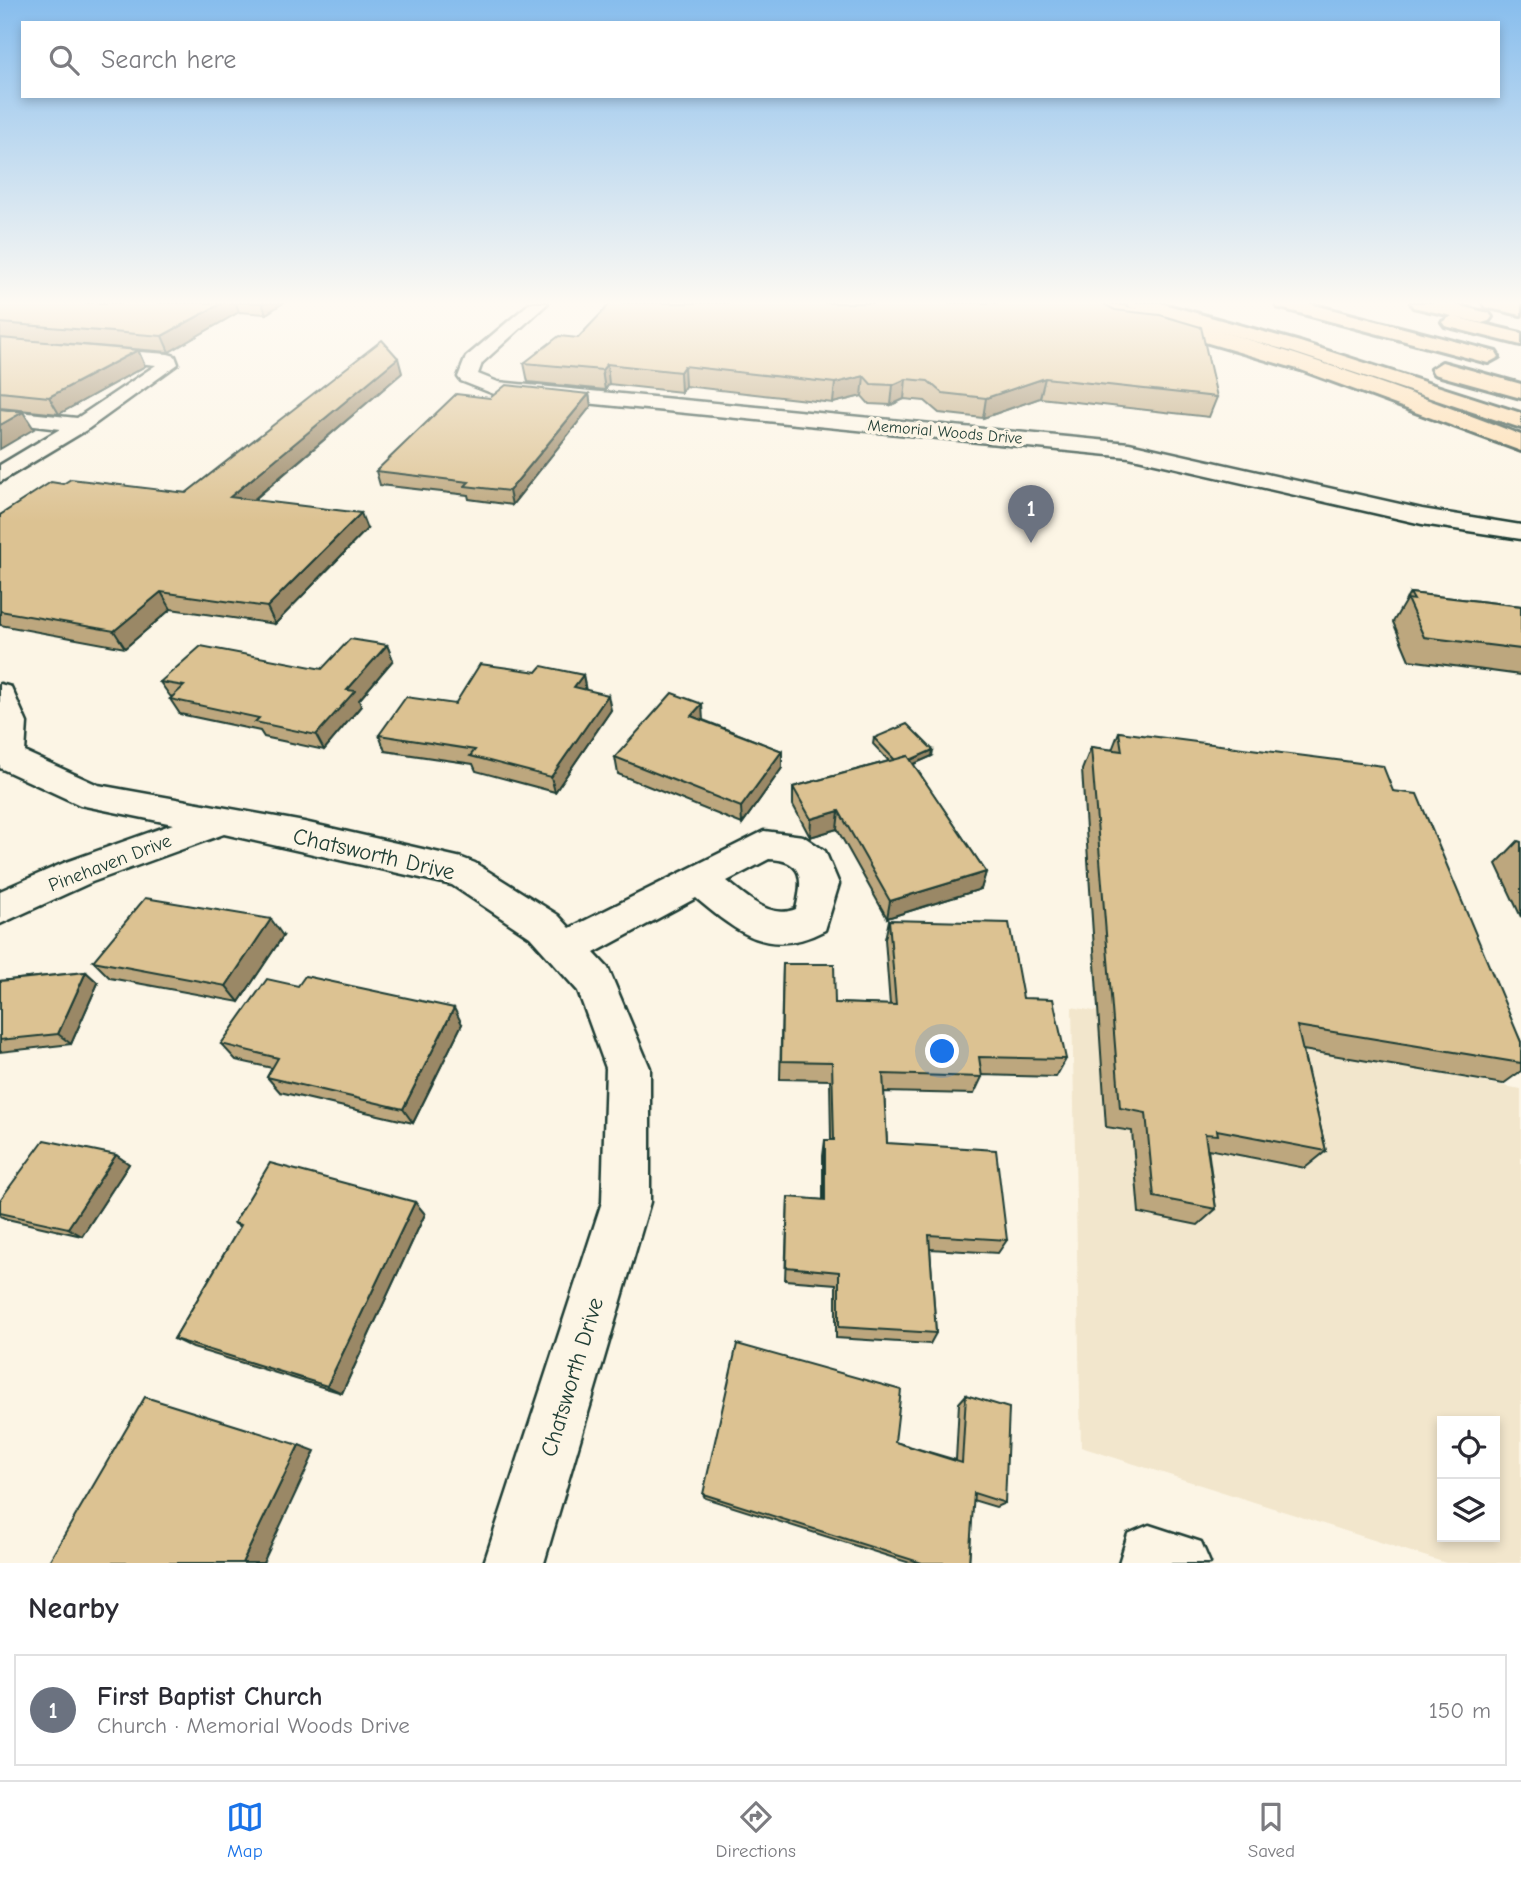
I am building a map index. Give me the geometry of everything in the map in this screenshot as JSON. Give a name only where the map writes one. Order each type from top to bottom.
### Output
[{"type":"main road","points":[[1336,376],[1521,444]]},
{"type":"main road","points":[[1384,376],[1521,421]]},
{"type":"main road","points":[[1430,376],[1521,404]]},
{"type":"main road","points":[[1466,376],[1521,391]]},
{"type":"street","points":[[0,475],[81,425],[152,376]]},
{"type":"street","name":"Memorial Woods Drive","points":[[468,376],[494,388],[1129,450],[1218,467],[1381,510],[1521,532]]},
{"type":"street","points":[[0,416],[81,425]]},
{"type":"street","name":"Chatsworth Drive","points":[[0,694],[11,723],[4,771],[92,796],[304,836],[461,873],[544,926],[594,981],[628,1068],[626,1202],[514,1563]]},
{"type":"street","name":"Pinehaven Drive","points":[[0,908],[79,872],[221,821]]},
{"type":"street","points":[[565,949],[698,879]]},
{"type":"street","points":[[1150,1563],[1149,1555],[1180,1563]]},
{"type":"shaded area","points":[[1072,1007],[1521,1089],[1521,1563],[1446,1563],[1081,1447]]},
{"type":"building","points":[[0,376],[89,376],[49,397],[0,392]]},
{"type":"building","points":[[336,376],[376,376],[230,497],[361,513],[267,607],[161,592],[114,631],[0,611],[0,515],[51,482],[63,484],[71,479],[186,493]]},
{"type":"building","points":[[772,376],[1212,376],[1217,397],[1045,378],[986,398],[942,393],[928,381],[906,379],[893,385],[871,384],[864,376],[835,383]]},
{"type":"building","points":[[506,385],[589,394],[509,491],[465,486],[469,482],[376,471],[456,394],[490,398]]},
{"type":"building","points":[[0,409],[23,412],[0,425]]},
{"type":"building","points":[[1410,593],[1521,606],[1521,649],[1424,637],[1407,599],[1414,600]]},
{"type":"building","points":[[350,639],[387,645],[347,690],[355,691],[316,735],[255,722],[259,718],[170,699],[184,686],[160,682],[201,646],[322,669]]},
{"type":"building","points":[[480,664],[537,672],[542,666],[583,675],[574,687],[608,695],[551,777],[470,756],[475,750],[379,735],[406,697],[455,704]]},
{"type":"building","points":[[672,693],[702,704],[691,716],[782,751],[741,807],[615,757]]},
{"type":"building","points":[[907,724],[933,750],[910,760],[908,756],[895,760],[874,738]]},
{"type":"building","points":[[1119,732],[1383,766],[1393,791],[1417,794],[1521,1042],[1521,1063],[1297,1026],[1326,1151],[1217,1130],[1218,1135],[1205,1134],[1216,1209],[1154,1197],[1146,1113],[1120,1108],[1091,747],[1122,751]]},
{"type":"building","points":[[908,756],[986,872],[890,901],[839,811],[811,819],[793,787]]},
{"type":"building","points":[[145,898],[271,919],[226,986],[93,961]]},
{"type":"building","points":[[889,920],[1009,923],[1023,998],[1053,999],[1066,1059],[979,1057],[982,1077],[883,1074],[887,1143],[996,1150],[1007,1240],[929,1235],[936,1333],[839,1327],[839,1272],[786,1267],[788,1197],[825,1200],[825,1140],[834,1140],[832,1062],[781,1061],[783,964],[834,964],[835,1003],[896,1005]]},
{"type":"building","points":[[86,972],[58,1034],[0,1040],[0,981]]},
{"type":"building","points":[[305,976],[454,1008],[403,1109],[267,1077],[278,1058],[221,1044],[267,979],[298,986]]},
{"type":"building","points":[[44,1140],[116,1155],[68,1228],[0,1213],[0,1200]]},
{"type":"building","points":[[270,1163],[415,1202],[327,1386],[174,1339],[241,1225],[234,1223]]},
{"type":"building","points":[[737,1344],[901,1390],[895,1442],[962,1463],[966,1395],[1009,1408],[1005,1503],[974,1493],[969,1563],[922,1563],[703,1494]]},
{"type":"building","points":[[145,1397],[299,1445],[242,1563],[48,1563]]},
{"type":"place","name":"First Baptist Church","points":[[1031,543]]}]
